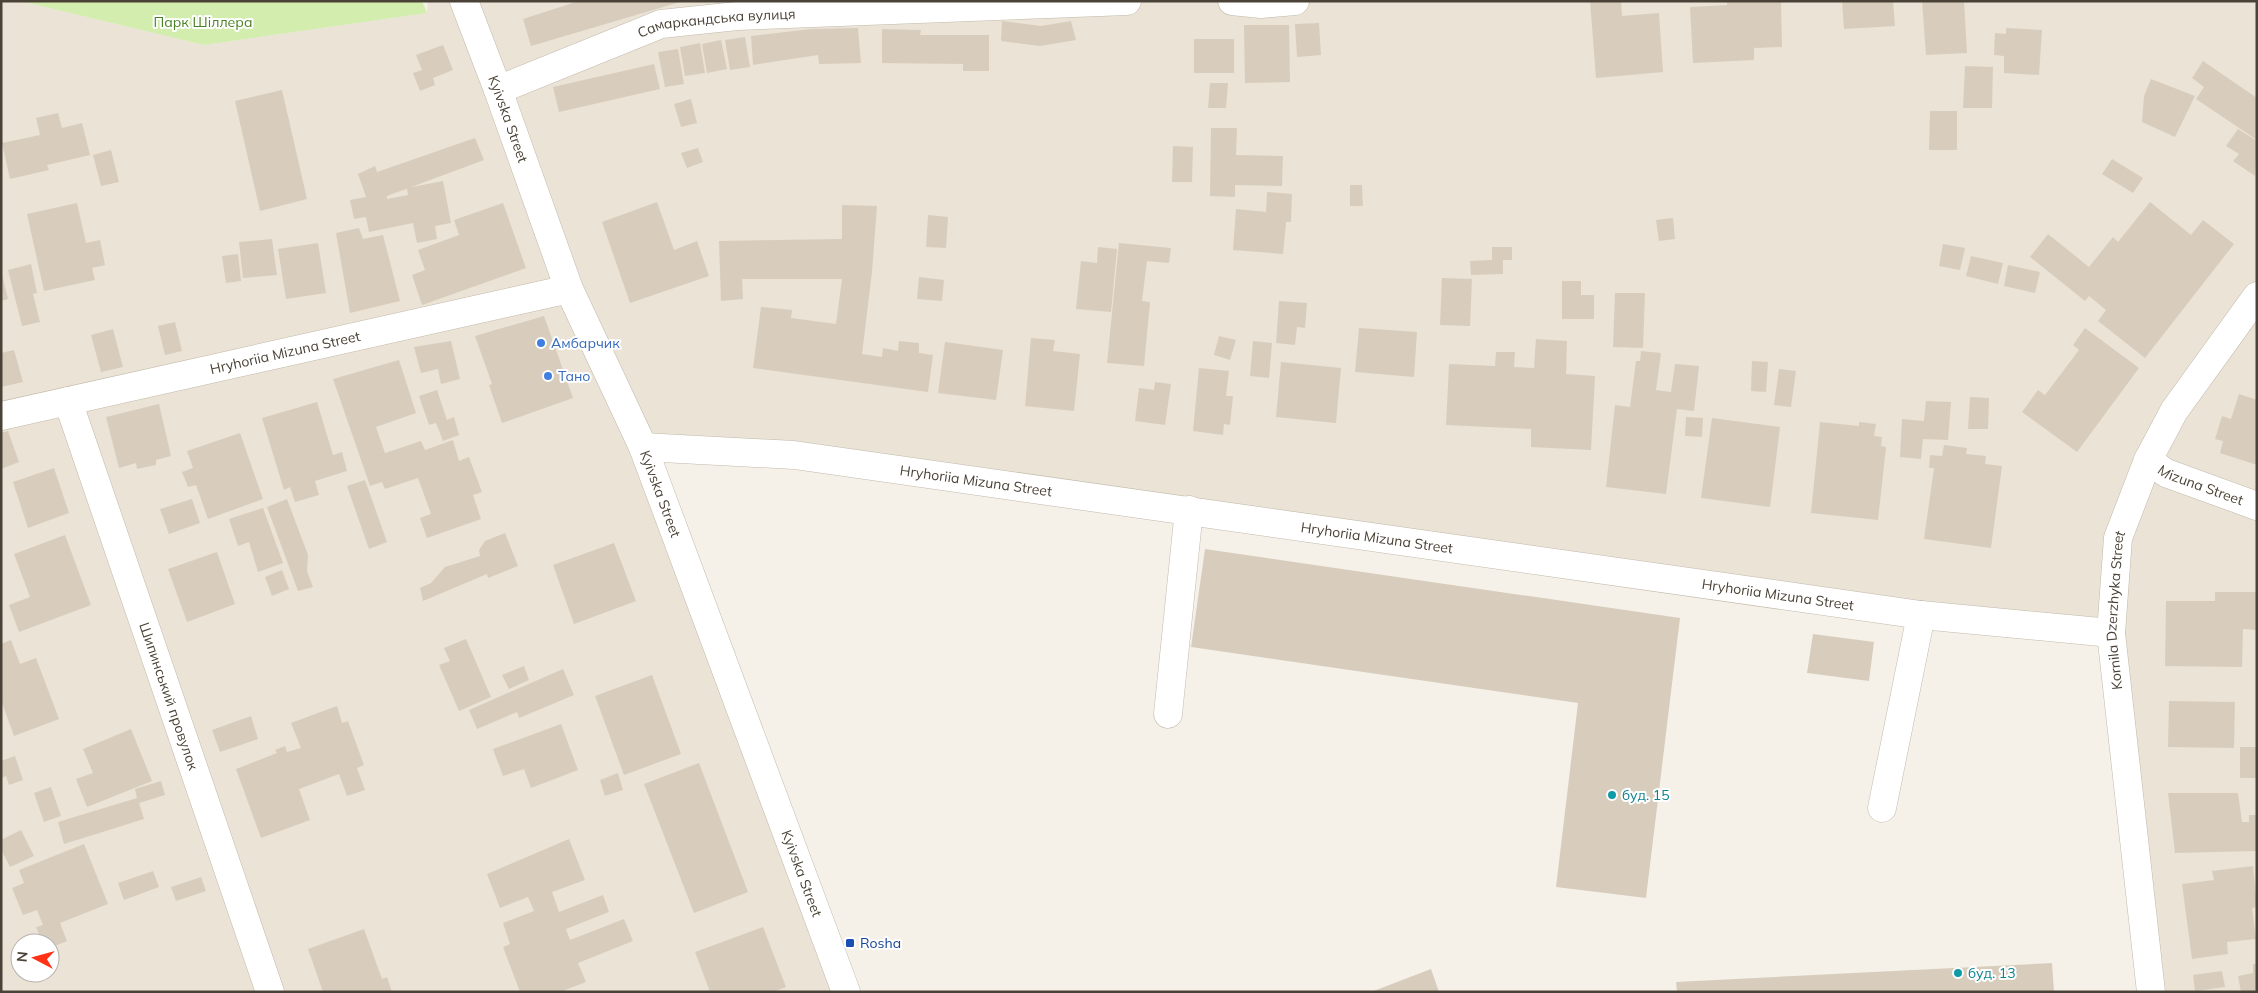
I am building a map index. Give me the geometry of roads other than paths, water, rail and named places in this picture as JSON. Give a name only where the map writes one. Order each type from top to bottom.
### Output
[{"type":"street","name":"Kyivska Street","points":[[464,1],[569,289],[642,447],[846,992]]},
{"type":"street","name":"Самаркандська вулиця","points":[[498,90],[661,24],[737,16],[1127,1]]},
{"type":"street","points":[[1232,1],[1261,4],[1295,1]]},
{"type":"street","name":"Hryhoriia Mizuna Street","points":[[1,416],[569,289]]},
{"type":"street","name":"Kornila Dzerzhyka Street","points":[[2151,992],[2111,633],[2118,538],[2148,460],[2174,411],[2257,296]]},
{"type":"street","name":"Шипинський провулок","points":[[68,401],[270,992]]},
{"type":"street","name":"Hryhoriia Mizuna Street","points":[[642,447],[794,455],[1921,614],[2111,633]]},
{"type":"street","name":"Mizuna Street","points":[[2148,460],[2166,473],[2257,506]]},
{"type":"street","points":[[1168,714],[1189,510]]},
{"type":"street","points":[[1882,808],[1921,614]]},
{"type":"place","name":"Амбарчик","points":[[541,343]]},
{"type":"place","name":"Тано","points":[[548,376]]},
{"type":"place","name":"буд. 15","points":[[1612,795]]},
{"type":"place","name":"Rosha","points":[[850,943]]},
{"type":"place","name":"буд. 13","points":[[1958,973]]},
{"type":"park label","name":"Парк Шіллера","points":[[203,22]]}]
